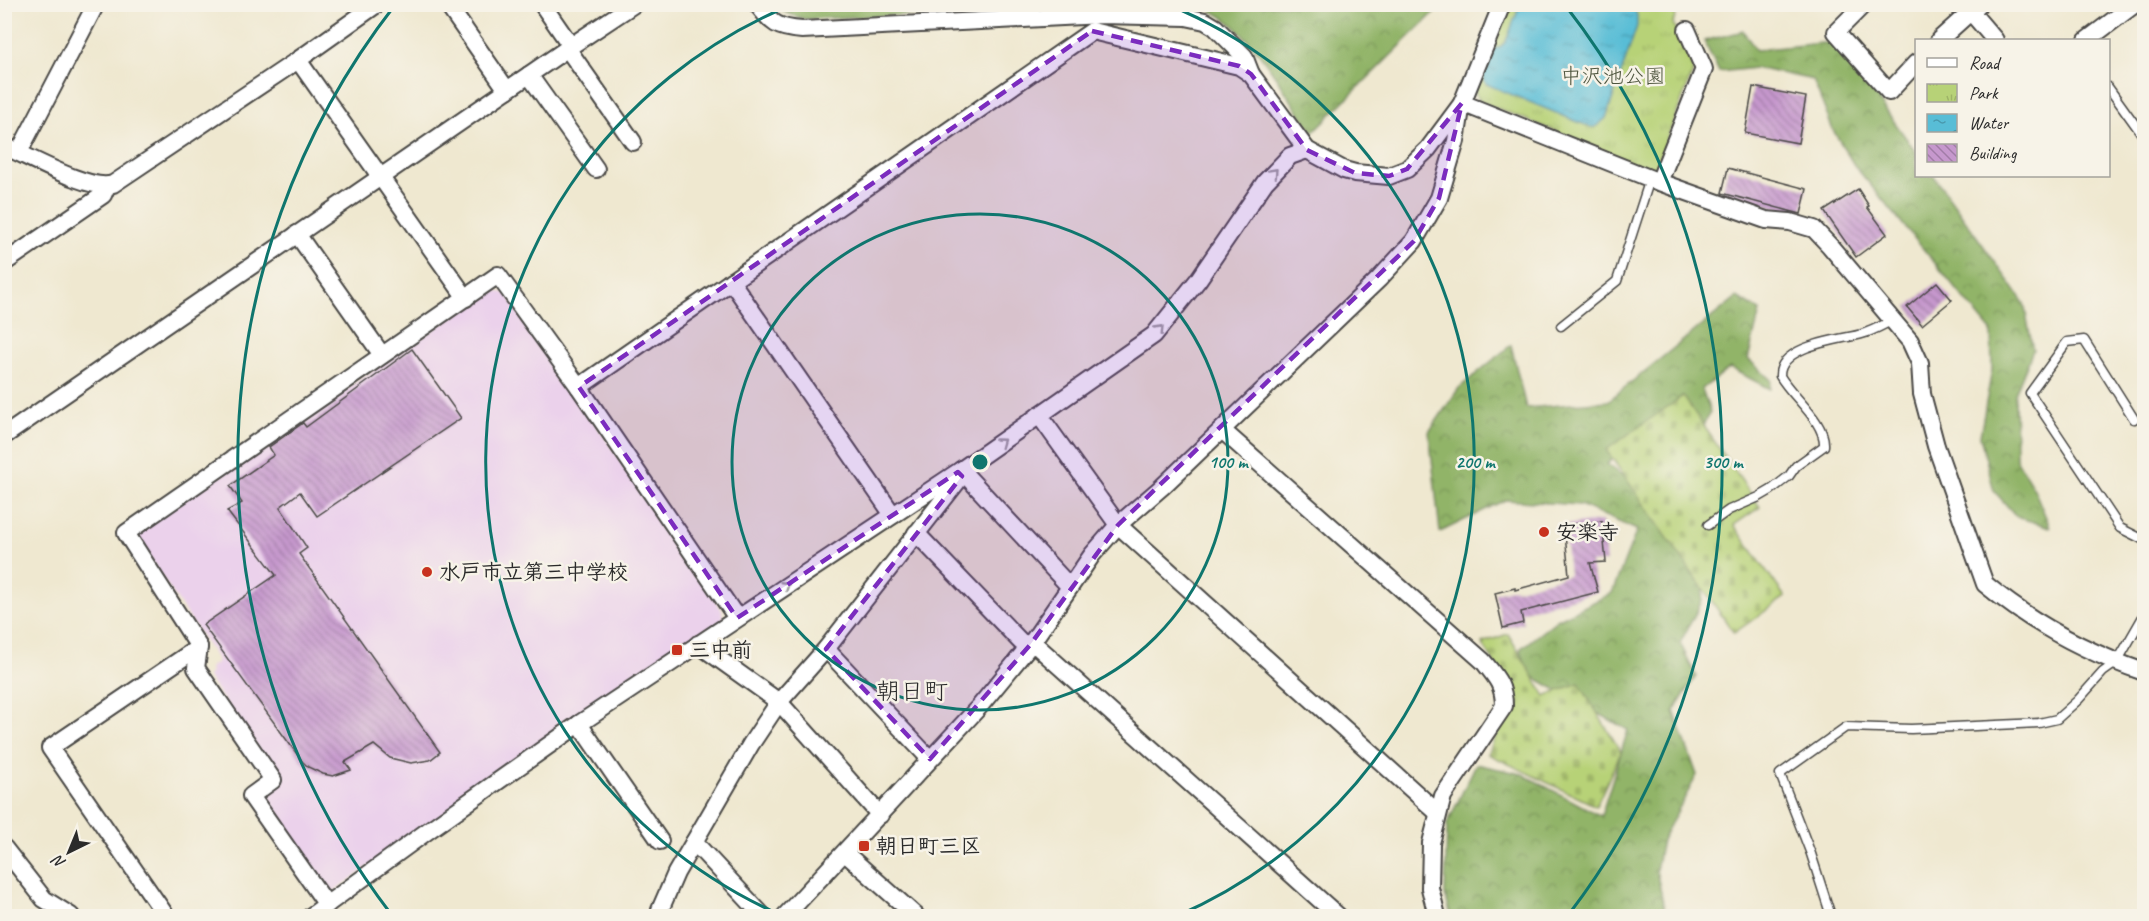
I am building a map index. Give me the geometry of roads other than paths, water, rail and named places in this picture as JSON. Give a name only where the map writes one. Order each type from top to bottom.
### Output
[{"type":"street","points":[[96,4],[12,149],[86,183],[107,186]]},
{"type":"street","points":[[4,263],[104,195],[107,186],[298,60],[377,4]]},
{"type":"street","points":[[447,4],[507,90]]},
{"type":"street","points":[[542,4],[633,142]]},
{"type":"street","points":[[4,436],[634,4]]},
{"type":"street","points":[[757,4],[770,20],[782,28],[802,30],[1102,15],[1186,17],[1205,21],[1215,27],[1244,56],[1251,74],[1306,150],[1344,170],[1355,173],[1389,176],[1407,169],[1428,149],[1462,103]]},
{"type":"street","points":[[784,916],[979,707],[1030,645],[1092,555],[1118,525],[1222,430],[1379,279],[1414,241],[1439,198],[1456,141],[1462,103],[1502,4]]},
{"type":"street","points":[[1864,4],[1836,32],[1889,92],[1915,65]]},
{"type":"street","points":[[2088,39],[2135,4]]},
{"type":"street","points":[[1940,39],[1975,8],[1994,39]]},
{"type":"street","points":[[1655,180],[1704,69],[1687,30]]},
{"type":"street","points":[[579,387],[1092,31],[1110,33],[1239,66],[1251,74]]},
{"type":"street","points":[[298,60],[466,298]]},
{"type":"street","points":[[529,75],[596,169]]},
{"type":"street","points":[[1462,103],[1655,180],[1766,220],[1790,222],[1814,229],[1910,341],[1920,363],[1922,394],[1936,446],[1985,584],[2053,633],[2145,672]]},
{"type":"street","points":[[311,916],[579,724],[961,470],[1159,331],[1198,280],[1265,182],[1290,156],[1306,150]]},
{"type":"street","points":[[297,234],[382,356]]},
{"type":"street","points":[[327,905],[251,796],[273,780],[196,668],[200,647],[126,533],[498,275],[579,387],[737,618]]},
{"type":"street","points":[[731,281],[893,515]]},
{"type":"street","points":[[1039,415],[1118,525],[1438,813]]},
{"type":"street","points":[[1222,430],[1483,661],[1504,692],[1504,706],[1443,796],[1431,843],[1430,888],[1437,916]]},
{"type":"street","points":[[664,916],[660,910],[676,873],[751,744],[779,702],[826,649],[957,482],[961,470]]},
{"type":"street","points":[[961,470],[1070,587]]},
{"type":"street","points":[[916,533],[1021,642],[1038,647],[1338,916]]},
{"type":"street","points":[[698,644],[779,702],[880,815]]},
{"type":"street","points":[[166,916],[50,748],[200,647]]},
{"type":"street","points":[[826,649],[930,759]]},
{"type":"street","points":[[579,724],[660,841]]},
{"type":"street","points":[[694,842],[763,916]]},
{"type":"street","points":[[4,848],[44,899],[71,916]]},
{"type":"street","points":[[845,853],[916,916]]},
{"type":"lane","points":[[2110,88],[2145,137]]},
{"type":"lane","points":[[1561,327],[1617,281],[1655,180]]},
{"type":"lane","points":[[1707,525],[1729,510],[1771,489],[1789,476],[1796,466],[1824,446],[1820,429],[1780,376],[1780,368],[1785,360],[1830,339],[1864,334],[1893,321]]},
{"type":"lane","points":[[2134,419],[2084,340],[2067,342],[2030,393],[2120,528],[2145,540]]},
{"type":"lane","points":[[1831,916],[1811,854],[1780,774],[1846,727],[1911,729],[2039,723],[2057,719],[2103,672],[2117,662],[2145,615]]},
{"type":"water","points":[[1520,5],[1632,5],[1637,15],[1637,26],[1606,118],[1596,127],[1590,127],[1486,84],[1483,74],[1485,65],[1495,48],[1499,48],[1506,41]]},
{"type":"place","name":"安楽寺","points":[[1544,532]]},
{"type":"place","name":"水戸市立第三中学校","points":[[427,572]]},
{"type":"place","name":"三中前","points":[[677,650]]},
{"type":"place","name":"朝日町三区","points":[[864,846]]},
{"type":"district","name":"朝日町","points":[[912,691]]},
{"type":"park label","name":"中沢池公園","points":[[1613,76]]}]
